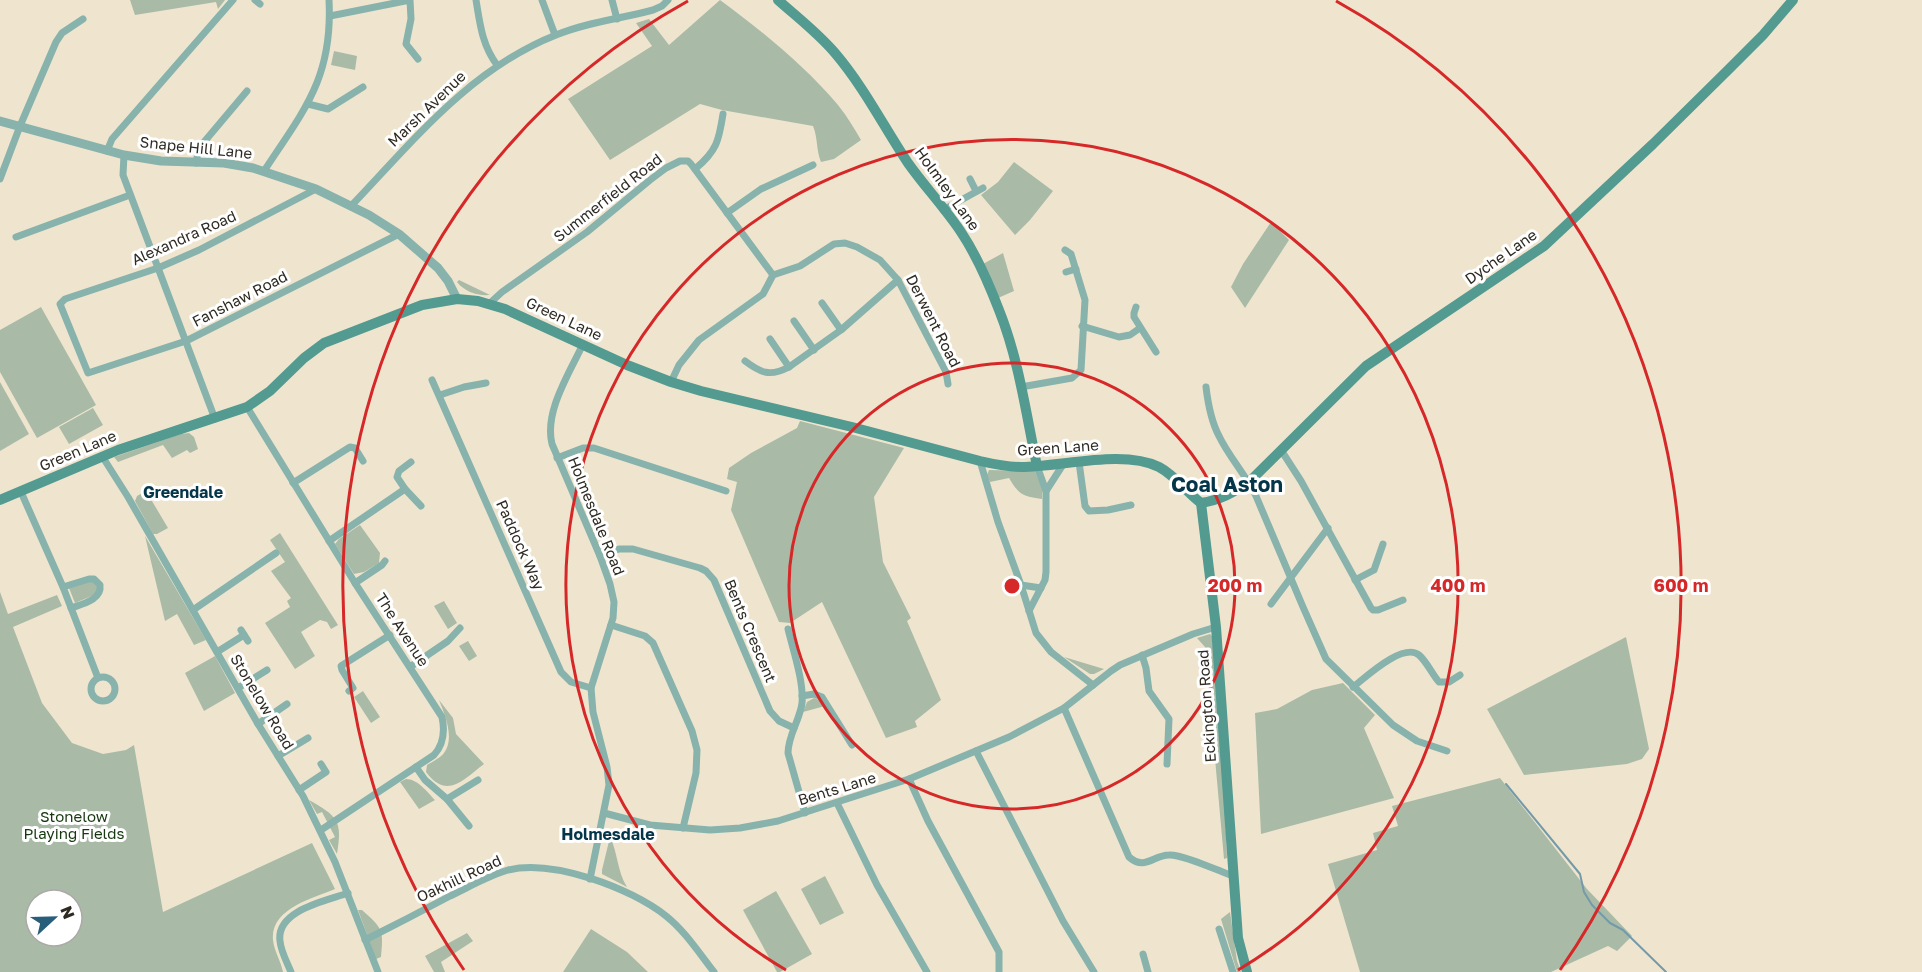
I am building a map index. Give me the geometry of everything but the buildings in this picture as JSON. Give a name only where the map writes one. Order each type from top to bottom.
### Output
[{"type":"main road","name":"Holmley Lane","points":[[778,0],[835,54],[861,89],[908,162],[962,234],[1000,312],[1021,387],[1037,466]]},
{"type":"main road","name":"Dyche Lane","points":[[1201,503],[1218,500],[1249,482],[1366,366],[1544,246],[1726,72],[1763,35],[1793,0]]},
{"type":"main road","name":"Green Lane","points":[[0,500],[102,456],[247,407],[270,391],[304,358],[324,343],[422,305],[457,299],[490,303],[671,382],[980,461],[1008,466],[1124,459],[1149,463],[1165,471],[1201,503]]},
{"type":"main road","name":"Eckington Road","points":[[1201,503],[1216,627],[1238,938],[1247,972]]},
{"type":"street","points":[[107,151],[112,139],[233,0]]},
{"type":"street","points":[[264,171],[315,91],[324,63],[329,35],[329,0]]},
{"type":"street","points":[[330,16],[410,0],[411,19],[406,44],[418,59]]},
{"type":"street","points":[[476,0],[485,46],[497,64]]},
{"type":"street","points":[[542,0],[555,35]]},
{"type":"street","points":[[612,0],[616,19]]},
{"type":"street","name":"Marsh Avenue","points":[[351,206],[452,101],[497,64],[555,35],[589,24],[653,10],[668,0]]},
{"type":"street","points":[[0,179],[56,42],[62,33],[83,19]]},
{"type":"street","points":[[308,104],[328,109],[363,87]]},
{"type":"street","points":[[196,162],[199,148],[247,91]]},
{"type":"street","points":[[671,382],[679,365],[699,340],[763,294],[773,275],[695,169],[706,160],[715,147],[723,114]]},
{"type":"street","points":[[711,120],[722,123]]},
{"type":"street","name":"Snape Hill Lane","points":[[0,121],[124,155],[161,161],[240,165],[316,189],[369,214],[399,234],[438,268],[457,299]]},
{"type":"street","points":[[124,155],[122,171],[130,195],[215,418]]},
{"type":"street","name":"Summerfield Road","points":[[490,303],[502,292],[600,223],[666,168],[684,160],[695,169]]},
{"type":"street","points":[[727,213],[761,189],[813,165]]},
{"type":"street","points":[[943,210],[980,190],[970,179]]},
{"type":"street","name":"Alexandra Road","points":[[88,373],[60,303],[65,299],[158,268],[199,250],[316,189]]},
{"type":"street","points":[[16,237],[130,195]]},
{"type":"street","name":"Fanshaw Road","points":[[88,373],[186,340],[399,234]]},
{"type":"street","name":"Derwent Road","points":[[773,275],[793,270],[834,244],[844,243],[857,247],[880,261],[898,280],[917,313],[946,372],[948,384]]},
{"type":"street","points":[[1021,387],[1072,378],[1077,376],[1082,364],[1085,300],[1071,254],[1065,250]]},
{"type":"street","points":[[1066,272],[1076,269]]},
{"type":"street","points":[[745,361],[766,373],[789,367],[841,330],[898,280]]},
{"type":"street","points":[[822,303],[841,330]]},
{"type":"street","points":[[1136,307],[1134,317],[1156,352]]},
{"type":"street","points":[[794,321],[814,350]]},
{"type":"street","points":[[1082,326],[1119,337],[1130,335],[1140,328]]},
{"type":"street","points":[[770,339],[789,367]]},
{"type":"street","name":"Holmesdale Road","points":[[583,344],[558,398],[549,424],[557,458],[600,556],[612,593],[614,610],[591,688],[593,712],[609,777],[590,879]]},
{"type":"street","name":"Paddock Way","points":[[432,380],[561,672],[571,682],[591,688]]},
{"type":"street","points":[[440,395],[486,383]]},
{"type":"street","points":[[1206,387],[1220,439],[1249,482],[1326,659],[1393,725],[1418,741],[1447,751]]},
{"type":"street","name":"The Avenue","points":[[247,407],[355,583],[439,711],[444,725],[439,750],[428,760],[321,830]]},
{"type":"street","points":[[293,483],[350,447],[355,448],[363,461]]},
{"type":"street","points":[[557,458],[583,448],[594,448],[726,491]]},
{"type":"street","points":[[1281,450],[1328,528],[1368,604],[1373,610],[1378,610],[1403,600]]},
{"type":"street","name":"Stonelow Road","points":[[102,456],[321,830],[378,972]]},
{"type":"street","points":[[980,461],[1036,633],[1042,644],[1056,657],[1093,685]]},
{"type":"street","points":[[411,462],[403,466],[397,474],[405,489],[421,506]]},
{"type":"street","points":[[1079,462],[1085,506],[1089,511],[1131,505]]},
{"type":"street","points":[[1046,491],[1064,463]]},
{"type":"street","points":[[1029,611],[1045,580],[1047,561],[1046,491],[1037,466]]},
{"type":"street","points":[[329,541],[405,489]]},
{"type":"street","points":[[21,492],[63,587],[98,678]]},
{"type":"street","points":[[1270,604],[1328,528]]},
{"type":"street","points":[[1355,580],[1374,570],[1383,544]]},
{"type":"street","name":"Bents Crescent","points":[[600,556],[626,548],[690,564],[706,571],[714,580],[770,711],[779,721],[794,728]]},
{"type":"street","points":[[194,610],[276,554]]},
{"type":"street","points":[[355,583],[385,561]]},
{"type":"street","points":[[63,587],[88,579],[94,579],[100,585],[101,590],[96,598],[71,608]]},
{"type":"street","points":[[1021,585],[1041,588]]},
{"type":"street","points":[[610,625],[645,636],[653,643],[692,731],[697,750],[696,773],[683,828]]},
{"type":"street","name":"Bents Lane","points":[[604,813],[650,825],[710,830],[740,828],[805,813],[909,779],[976,751],[1064,708],[1111,671],[1142,655],[1216,627]]},
{"type":"street","points":[[410,667],[448,641],[460,628]]},
{"type":"street","points":[[788,629],[802,696],[801,710],[789,743],[788,753],[805,813]]},
{"type":"street","points":[[349,691],[353,688],[341,666],[390,635]]},
{"type":"street","points":[[217,652],[245,636]]},
{"type":"street","points":[[1353,687],[1395,656],[1407,651],[1417,653],[1439,682],[1449,682],[1460,675]]},
{"type":"street","points":[[1142,655],[1149,691],[1169,719],[1164,750],[1167,764]]},
{"type":"street","points":[[238,688],[266,670]]},
{"type":"street","points":[[802,696],[814,694],[822,697],[852,745]]},
{"type":"street","points":[[258,724],[286,703]]},
{"type":"street","points":[[1064,708],[1129,857],[1134,862],[1147,862],[1164,856],[1175,856],[1233,876]]},
{"type":"street","points":[[278,756],[308,737]]},
{"type":"street","points":[[976,751],[1063,921],[1094,972]]},
{"type":"street","points":[[299,790],[326,772],[321,764]]},
{"type":"street","points":[[416,767],[425,780],[447,799],[469,826]]},
{"type":"street","points":[[909,779],[928,821],[999,952],[999,972]]},
{"type":"street","points":[[447,799],[478,780]]},
{"type":"street","points":[[837,803],[878,885],[927,972]]},
{"type":"street","name":"Oakhill Road","points":[[365,940],[480,881],[522,867],[549,868],[590,879],[630,895],[667,917],[687,937],[714,972]]},
{"type":"street","points":[[291,972],[280,939],[282,926],[298,911],[348,893]]},
{"type":"street","points":[[1219,929],[1233,972]]},
{"type":"street","points":[[1143,954],[1148,972]]},
{"type":"green space","points":[[130,0],[225,0],[218,9],[216,2],[135,15]]},
{"type":"green space","points":[[720,0],[797,62],[841,109],[861,140],[834,159],[821,162],[813,126],[700,104],[610,160],[568,99],[652,46],[636,23],[649,19],[669,45]]},
{"type":"green space","points":[[334,51],[357,56],[355,70],[331,65]]},
{"type":"green space","points":[[1014,162],[1053,191],[1015,235],[981,195],[998,182]]},
{"type":"green space","points":[[1271,222],[1289,240],[1245,308],[1231,287],[1243,264]]},
{"type":"green space","points":[[1003,253],[1014,291],[998,298],[983,264]]},
{"type":"green space","points":[[459,280],[490,295],[468,291],[457,282]]},
{"type":"green space","points":[[41,307],[96,405],[37,438],[0,372],[0,330]]},
{"type":"green space","points":[[0,382],[29,434],[0,451]]},
{"type":"green space","points":[[93,408],[103,425],[69,444],[59,427]]},
{"type":"green space","points":[[800,421],[904,448],[874,497],[883,562],[911,618],[907,621],[941,700],[915,721],[917,727],[886,738],[822,602],[790,623],[779,622],[731,510],[737,482],[727,479],[729,468],[797,428]]},
{"type":"green space","points":[[189,433],[194,437],[198,449],[190,453],[187,450],[172,458],[163,445],[118,462],[114,457],[181,434]]},
{"type":"green space","points":[[989,470],[1035,471],[1042,488],[1042,499],[1022,494],[1009,478],[990,482],[987,475]]},
{"type":"green space","points":[[146,491],[168,528],[157,534],[153,534],[135,501],[137,496]]},
{"type":"green space","points":[[360,525],[380,553],[379,563],[364,572],[354,574],[335,544]]},
{"type":"green space","points":[[280,533],[338,625],[331,629],[327,622],[320,620],[301,632],[315,656],[295,669],[265,623],[290,607],[287,601],[291,598],[271,571],[285,562],[270,540]]},
{"type":"green space","points":[[145,536],[206,640],[194,645],[177,614],[165,621]]},
{"type":"green space","points":[[90,581],[98,588],[94,595],[75,603],[69,588]]},
{"type":"green space","name":"Stonelow Playing Fields","points":[[0,592],[8,614],[57,595],[62,606],[13,627],[42,703],[72,743],[103,754],[126,750],[134,745],[163,912],[312,843],[335,889],[295,906],[278,920],[273,940],[283,972],[0,972]]},
{"type":"green space","points":[[444,601],[457,623],[448,629],[434,606]]},
{"type":"green space","points":[[1210,634],[1223,765],[1227,858],[1224,859],[1205,647],[1197,638]]},
{"type":"green space","points":[[1626,637],[1649,749],[1642,759],[1627,764],[1524,775],[1487,709]]},
{"type":"green space","points":[[468,641],[477,656],[469,661],[459,646]]},
{"type":"green space","points":[[215,656],[235,693],[204,711],[185,673]]},
{"type":"green space","points":[[1064,657],[1104,669],[1090,674]]},
{"type":"green space","points":[[1343,683],[1375,715],[1364,728],[1394,798],[1261,834],[1255,713],[1277,709],[1312,690]]},
{"type":"green space","points":[[363,691],[380,717],[371,723],[354,697]]},
{"type":"green space","points":[[814,698],[822,701],[825,706],[803,712],[807,702]]},
{"type":"green space","points":[[439,700],[453,718],[456,734],[484,764],[462,781],[448,786],[441,785],[426,772],[427,765],[444,753],[449,740],[448,726]]},
{"type":"green space","points":[[1500,778],[1587,889],[1632,936],[1617,951],[1608,946],[1551,972],[1360,972],[1328,864],[1377,850],[1373,833],[1398,826],[1392,806]]},
{"type":"green space","points":[[406,779],[418,784],[435,800],[419,809],[400,782]]},
{"type":"green space","points":[[309,800],[326,810],[336,820],[339,833],[337,854],[329,840],[335,837],[322,812],[317,814]]},
{"type":"green space","points":[[610,837],[621,875],[627,887],[602,874]]},
{"type":"green space","points":[[825,876],[844,913],[820,925],[801,889]]},
{"type":"green space","points":[[776,891],[812,954],[780,972],[777,972],[743,910]]},
{"type":"green space","points":[[358,910],[362,910],[378,925],[382,935],[381,957],[376,959]]},
{"type":"green space","points":[[1230,912],[1237,961],[1241,972],[1237,972],[1221,919]]},
{"type":"green space","points":[[591,929],[627,952],[648,972],[563,972]]},
{"type":"green space","points":[[467,933],[473,941],[441,962],[445,972],[434,972],[425,956]]},
{"type":"waterway","points":[[1506,784],[1580,874],[1584,892],[1592,905],[1610,923],[1623,930],[1666,972]]},
{"type":"district","name":"Coal Aston","points":[[1227,485]]},
{"type":"district","name":"Greendale","points":[[183,492]]},
{"type":"district","name":"Holmesdale","points":[[608,834]]}]
